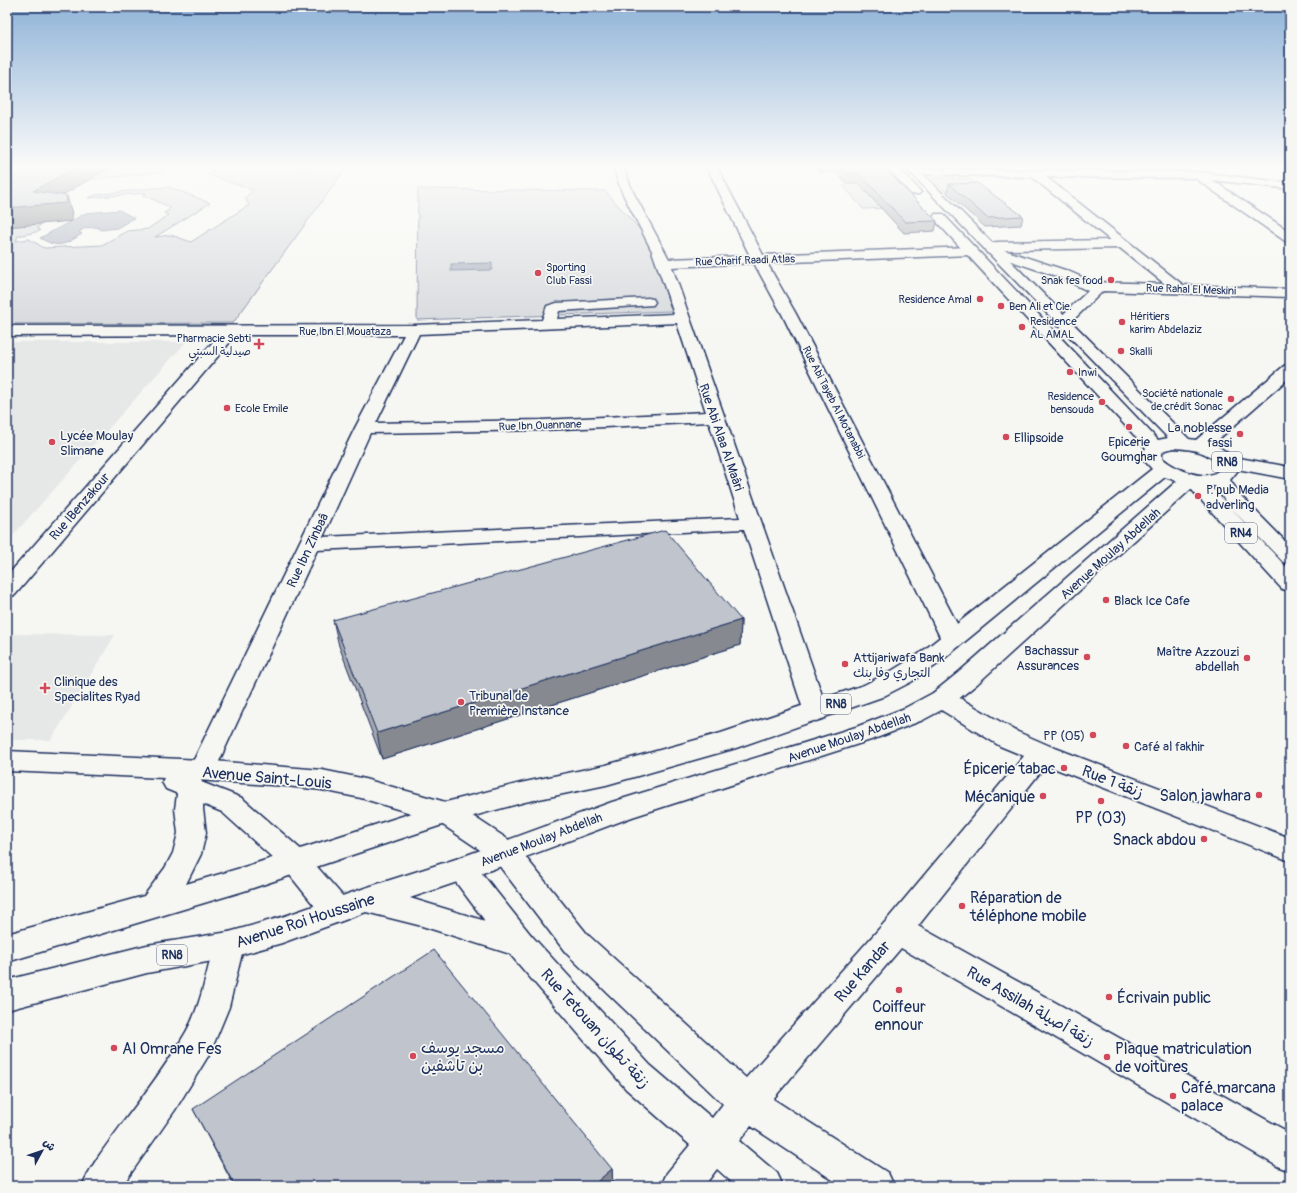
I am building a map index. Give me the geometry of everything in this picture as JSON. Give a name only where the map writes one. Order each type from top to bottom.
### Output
[{"type":"street","name":"Rue Abi Alaa Al Maâri","points":[[642,223],[659,250],[664,263],[816,712]]},
{"type":"street","name":"Rue Abi Tayeb Al Motanabbi","points":[[740,223],[789,314],[953,639]]},
{"type":"street","points":[[944,223],[1159,458]]},
{"type":"street","points":[[965,223],[1062,322],[1191,445],[1290,369]]},
{"type":"street","points":[[1096,223],[1179,289]]},
{"type":"street","points":[[1267,223],[1290,238]]},
{"type":"street","points":[[990,248],[1123,244]]},
{"type":"street","name":"Rue Rahal El Meskini","points":[[990,248],[1078,279],[1092,286],[1290,293]]},
{"type":"street","name":"Rue Charif Raadi Atlas","points":[[664,263],[970,251]]},
{"type":"street","points":[[1062,322],[1096,291],[1092,286]]},
{"type":"street","points":[[549,324],[552,309],[557,307],[648,302]]},
{"type":"street","name":"Rue Ibn El Mouataza","points":[[7,331],[230,332],[414,330],[682,318]]},
{"type":"street","name":"Rue Ibn Zinbaâ","points":[[197,779],[364,428],[414,330]]},
{"type":"street","name":"Rue IBenzakour","points":[[7,590],[230,332]]},
{"type":"street","name":"Rue Ibn Ouannane","points":[[364,428],[535,425],[715,417]]},
{"type":"street","name":"RN8","points":[[7,948],[153,906],[446,813],[525,792],[606,775],[727,741],[816,712],[879,688],[927,660],[953,639],[1159,458],[1166,444],[1191,445],[1217,453],[1224,470],[1208,480],[1181,477],[1159,458]]},
{"type":"street","points":[[1224,470],[1290,473]]},
{"type":"street","name":"RN4","points":[[1224,470],[1234,500],[1290,558]]},
{"type":"street","name":"RN4","points":[[1192,479],[1290,584]]},
{"type":"street","name":"Avenue Moulay Abdellah","points":[[462,869],[622,809],[866,733],[914,714],[942,699],[992,658],[1192,479]]},
{"type":"street","points":[[309,544],[752,523]]},
{"type":"street","name":"Rue 1 زنقة","points":[[942,699],[1009,739],[1041,753],[1290,850]]},
{"type":"street","name":"Rue Kandar","points":[[680,1186],[747,1103],[898,930],[1041,753]]},
{"type":"street","name":"Avenue Saint-Louis","points":[[7,761],[134,768],[197,779],[286,776],[322,780],[361,788],[446,813],[505,852]]},
{"type":"street","points":[[153,906],[175,876],[187,854],[192,834],[189,809],[197,779]]},
{"type":"street","name":"Avenue Saint-Louis","points":[[197,779],[232,805],[295,862],[336,910]]},
{"type":"street","points":[[505,852],[577,944],[747,1103],[876,1186]]},
{"type":"street","name":"Avenue Roi Houssaine","points":[[7,995],[147,959],[229,945],[282,930],[365,900],[462,869]]},
{"type":"street","name":"Rue Tetouan زنقة تطوان","points":[[462,869],[520,944],[638,1077],[764,1186]]},
{"type":"street","points":[[365,900],[422,913],[520,944]]},
{"type":"street","name":"Rue Assilah زنقة أصيلة","points":[[898,930],[1290,1153]]},
{"type":"street","points":[[102,1186],[110,1171],[163,1098],[198,1042],[213,1007],[229,945]]},
{"type":"shaded area","points":[[24,223],[45,223],[37,227],[40,231],[18,236],[16,241],[29,239],[44,248],[102,245],[127,231],[148,229],[157,223],[178,223],[155,237],[171,235],[191,242],[221,223],[306,223],[233,323],[7,324],[7,227]]},
{"type":"shaded area","points":[[68,223],[126,223],[117,228],[101,230],[97,227],[85,228],[79,232],[82,234],[71,241],[61,244],[52,244],[40,238]]},
{"type":"shaded area","name":"Sporting Club Fassi","points":[[418,223],[634,223],[646,236],[672,311],[417,320]]},
{"type":"shaded area","points":[[492,263],[492,270],[451,271],[451,264]]},
{"type":"shaded area","name":"Lycée Moulay Slimane","points":[[7,342],[186,342],[7,542]]},
{"type":"shaded area","name":"Clinique des Specialites Ryad","points":[[7,634],[115,635],[51,740],[7,740]]},
{"type":"building","name":"Tribunal de Première Instance","points":[[665,530],[741,620],[377,733],[333,620]]},
{"type":"building","name":"مسجد يوسف بن تاشفين","points":[[434,950],[612,1169],[592,1186],[235,1186],[193,1109]]},
{"type":"place","name":"Sporting Club Fassi","points":[[538,273]]},
{"type":"place","name":"Snak fes food","points":[[1111,280]]},
{"type":"place","name":"Residence Amal","points":[[980,299]]},
{"type":"place","name":"Ben Ali et Cie.","points":[[1001,306]]},
{"type":"place","name":"Héritiers karim Abdelaziz","points":[[1122,322]]},
{"type":"place","name":"Residence AL AMAL","points":[[1022,327]]},
{"type":"place","name":"Pharmacie Sebti صيدلية السبتي","points":[[259,344]]},
{"type":"place","name":"Skalli","points":[[1121,351]]},
{"type":"place","name":"Inwi","points":[[1070,372]]},
{"type":"place","name":"Société nationale de crédit Sonac","points":[[1231,399]]},
{"type":"place","name":"Residence bensouda","points":[[1102,402]]},
{"type":"place","name":"Ecole Emile","points":[[227,408]]},
{"type":"place","name":"Epicerie Goumghar","points":[[1129,427]]},
{"type":"place","name":"La noblesse fassi","points":[[1240,434]]},
{"type":"place","name":"Ellipsoide","points":[[1006,437]]},
{"type":"place","name":"Lycée Moulay Slimane","points":[[52,442]]},
{"type":"place","name":"P. pub Media adverling","points":[[1198,496]]},
{"type":"place","name":"Black Ice Cafe","points":[[1106,600]]},
{"type":"place","name":"Bachassur Assurances","points":[[1087,657]]},
{"type":"place","name":"Maître Azzouzi abdellah","points":[[1247,658]]},
{"type":"place","name":"Attijariwafa Bank التجاري وفا بنك","points":[[845,664]]},
{"type":"place","name":"Clinique des Specialites Ryad","points":[[45,688]]},
{"type":"place","name":"Tribunal de Première Instance","points":[[461,702]]},
{"type":"place","name":"PP (05)","points":[[1093,735]]},
{"type":"place","name":"Café al fakhir","points":[[1126,746]]},
{"type":"place","name":"Épicerie tabac","points":[[1064,768]]},
{"type":"place","name":"Salon jawhara","points":[[1259,795]]},
{"type":"place","name":"Mécanique","points":[[1043,796]]},
{"type":"place","name":"PP (03)","points":[[1101,801]]},
{"type":"place","name":"Snack abdou","points":[[1204,839]]},
{"type":"place","name":"Réparation de téléphone mobile","points":[[962,906]]},
{"type":"place","name":"Coiffeur ennour","points":[[899,990]]},
{"type":"place","name":"Écrivain public","points":[[1109,997]]},
{"type":"place","name":"Al Omrane Fes","points":[[114,1048]]},
{"type":"place","name":"مسجد يوسف بن تاشفين","points":[[413,1056]]},
{"type":"place","name":"Plaque matriculation de voitures","points":[[1107,1057]]},
{"type":"place","name":"Café marcana palace","points":[[1173,1096]]}]
